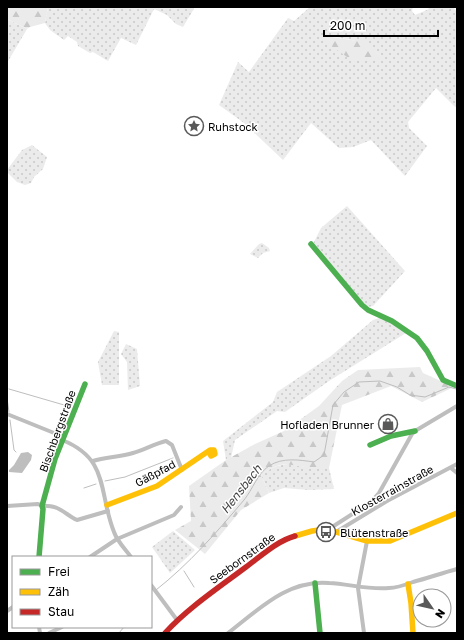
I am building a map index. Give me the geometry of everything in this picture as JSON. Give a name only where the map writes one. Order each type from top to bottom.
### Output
[{"type":"street","points":[[311,244],[362,305],[368,310],[392,321],[417,338],[427,351],[443,380],[457,386]]},
{"type":"street","name":"Bischbergstraße","points":[[39,556],[42,506],[55,459],[85,384]]},
{"type":"street","points":[[370,445],[391,436],[415,431],[457,406]]},
{"type":"street","points":[[7,414],[74,445],[84,451],[93,461],[98,471],[112,528],[130,556]]},
{"type":"street","points":[[329,529],[371,502],[379,493],[415,431]]},
{"type":"street","points":[[93,461],[101,458],[111,458],[136,452],[157,443],[166,441],[172,445],[182,470]]},
{"type":"street","name":"Gäßpfad","points":[[107,505],[157,486],[209,452]]},
{"type":"street","name":"Klosterrainstraße","points":[[336,532],[387,501],[457,464]]},
{"type":"street","points":[[451,468],[457,473]]},
{"type":"street","points":[[7,506],[38,504],[58,508],[68,516],[77,520],[108,511]]},
{"type":"street","points":[[92,556],[118,539],[169,518],[181,507]]},
{"type":"street","points":[[329,529],[367,541],[394,540],[457,513]]},
{"type":"street","name":"Seebornstraße","points":[[165,633],[178,620],[281,542],[303,533],[329,529]]},
{"type":"street","points":[[364,633],[358,588],[367,541]]},
{"type":"street","points":[[228,633],[270,600],[281,593],[302,585],[316,582],[358,588],[391,588],[457,569]]},
{"type":"street","points":[[316,582],[320,633]]},
{"type":"street","points":[[408,584],[412,603],[413,633]]},
{"type":"street","points":[[152,586],[178,620]]},
{"type":"street","points":[[49,633],[60,628]]},
{"type":"green space","points":[[7,7],[48,7],[45,23],[27,29],[7,19]]},
{"type":"green space","points":[[48,7],[195,7],[183,27],[176,24],[167,15],[154,9],[136,45],[121,38],[108,61],[93,52],[90,53],[78,46],[77,42],[68,36],[64,40],[50,30],[45,23]]},
{"type":"green space","points":[[310,7],[413,7],[412,11],[415,15],[429,9],[427,7],[453,7],[457,12],[457,106],[455,107],[436,88],[408,122],[409,128],[427,146],[405,176],[371,140],[353,147],[339,148],[311,123],[283,160],[244,123],[219,105],[238,62],[249,72],[288,18],[294,21]],"holes":[[[326,36],[362,43],[381,56]]]},
{"type":"green space","points":[[7,19],[27,29],[7,63]]},
{"type":"green space","points":[[326,36],[357,41],[369,38],[369,46],[381,56],[377,61],[350,59],[327,43],[323,38]]},
{"type":"green space","points":[[32,145],[47,157],[43,169],[34,177],[31,183],[25,185],[17,182],[7,172],[7,170],[22,150]]},
{"type":"green space","points":[[347,206],[405,271],[373,306],[367,307],[313,244],[321,228]]},
{"type":"green space","points":[[262,243],[269,248],[270,251],[263,253],[258,258],[250,254],[259,244]]},
{"type":"green space","points":[[382,317],[406,333],[329,381],[285,412],[277,411],[235,440],[231,458],[226,460],[223,441],[273,402],[277,392],[331,356],[373,320]]},
{"type":"green space","points":[[114,331],[119,332],[119,385],[102,385],[98,362]]},
{"type":"green space","points":[[126,344],[137,349],[140,386],[128,390],[127,362],[121,354]]},
{"type":"green space","points":[[420,367],[423,373],[454,387],[422,402],[391,386],[342,405],[329,468],[283,465],[273,467],[261,475],[269,493],[241,510],[205,554],[175,530],[191,521],[189,486],[226,460],[255,444],[284,431],[319,406],[342,381],[358,370]]},
{"type":"green space","points":[[289,464],[329,468],[334,489],[309,490],[284,488],[269,493],[261,475],[274,467]]},
{"type":"green space","points":[[173,531],[195,550],[170,573],[152,547]]},
{"type":"shaded area","points":[[28,452],[32,455],[31,460],[22,473],[9,472],[21,453]]},
{"type":"waterway","name":"Hensbach","points":[[156,590],[191,559],[213,536],[244,500],[258,477],[265,469],[274,463],[285,460],[314,462],[324,455],[333,405],[344,392],[359,382],[380,381],[397,387],[410,395],[425,397],[449,387],[456,389]]},
{"type":"waterway","points":[[9,389],[71,407]]},
{"type":"waterway","points":[[7,398],[9,412]]},
{"type":"waterway","points":[[10,420],[14,450],[16,452]]},
{"type":"waterway","points":[[105,481],[125,477],[173,458]]},
{"type":"waterway","points":[[84,488],[96,484]]},
{"type":"waterway","points":[[184,571],[194,587]]},
{"type":"waterway","name":"Hensbach","points":[[119,633],[123,628]]},
{"type":"traffic: fast","points":[[311,244],[362,305],[368,310],[392,321],[417,338],[427,351],[443,380],[457,386]]},
{"type":"traffic: fast","points":[[39,556],[42,506],[55,459],[85,384]]},
{"type":"traffic: fast","points":[[370,445],[391,436],[415,431]]},
{"type":"traffic: fast","points":[[315,583],[320,633]]},
{"type":"traffic: slow","points":[[107,505],[157,486],[210,450],[214,450],[215,454],[211,456],[209,452]]},
{"type":"traffic: slow","points":[[295,536],[326,529],[367,541],[390,541],[457,513]]},
{"type":"traffic: slow","points":[[408,584],[413,633]]},
{"type":"traffic: jam","points":[[165,633],[193,607],[263,554],[282,541],[295,536]]},
{"type":"place","name":"Ruhstock","points":[[194,126]]},
{"type":"place","name":"Hofladen Brunner","points":[[388,424]]},
{"type":"place","name":"Blütenstraße","points":[[326,532]]}]
